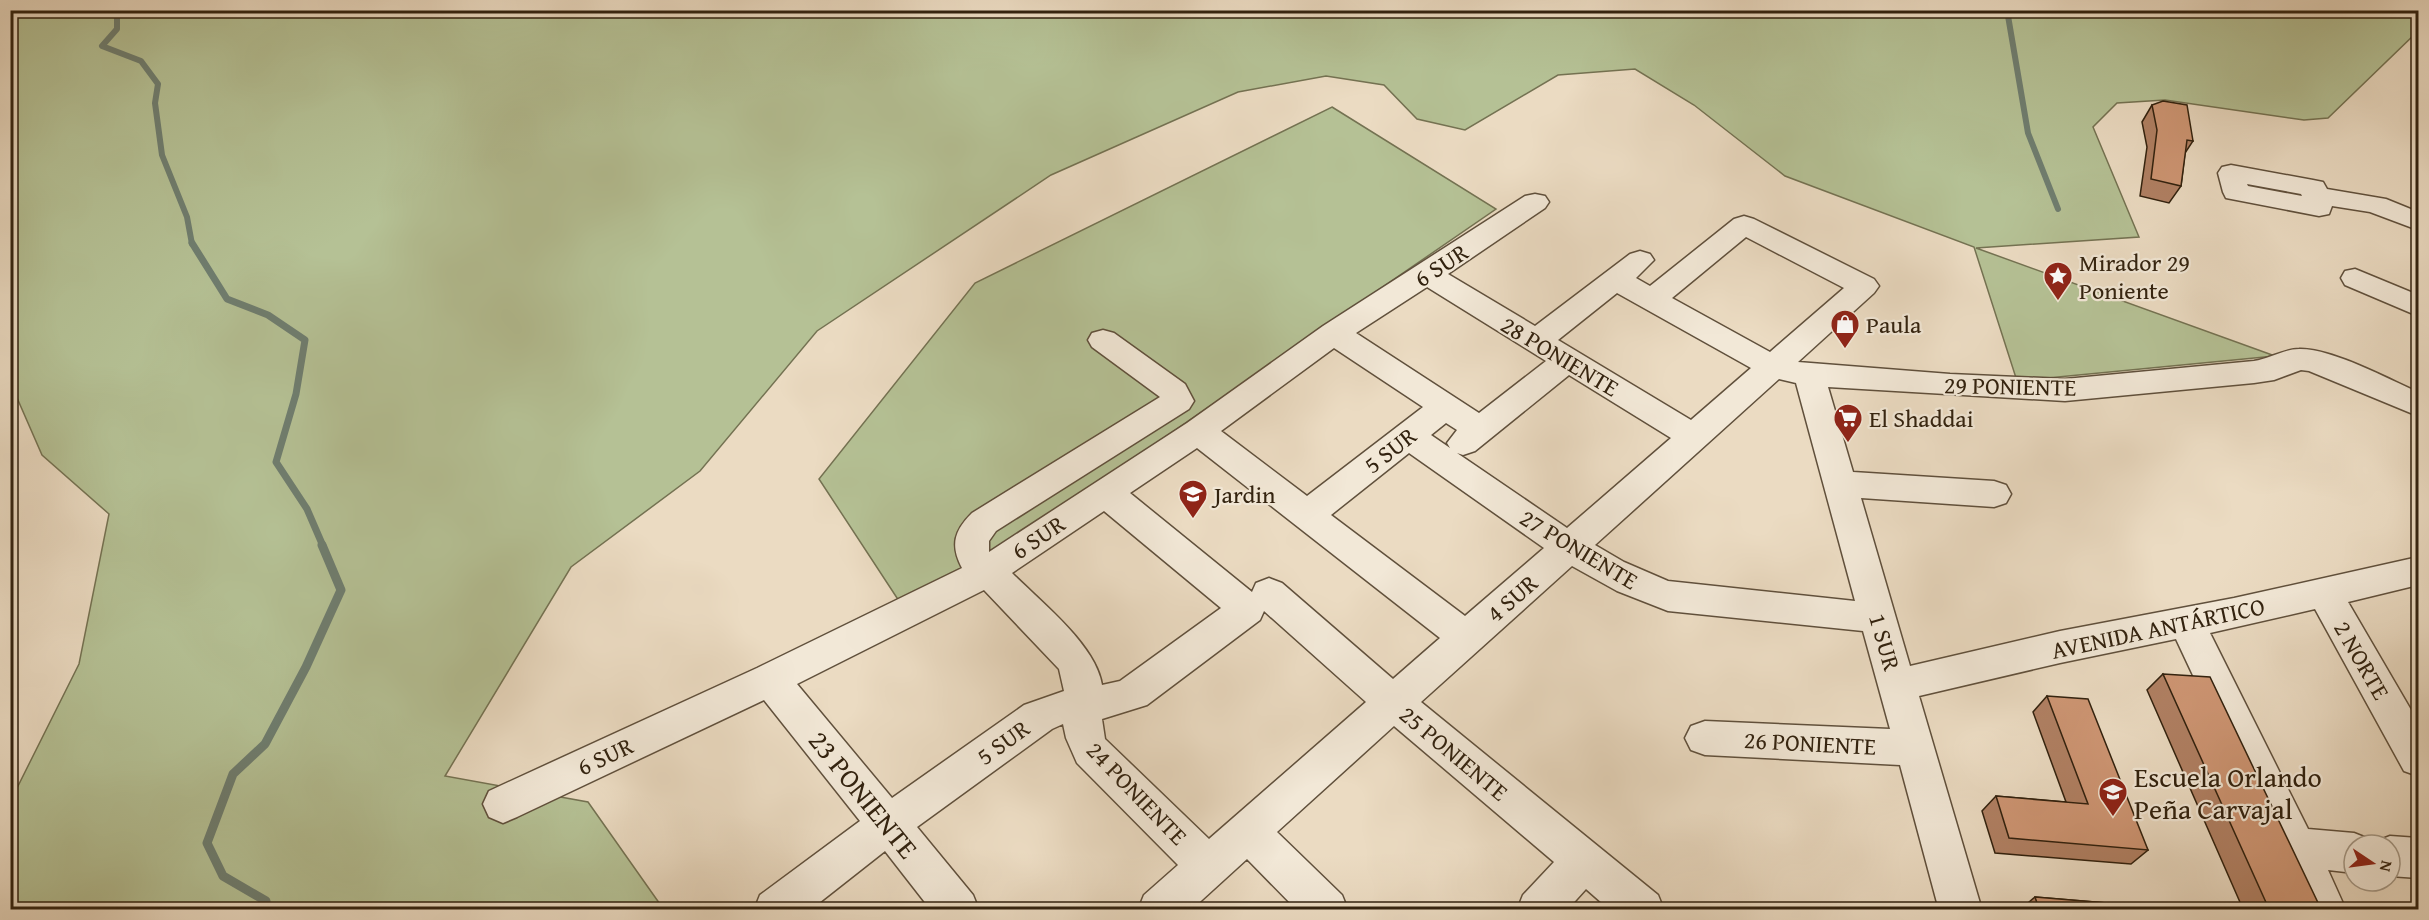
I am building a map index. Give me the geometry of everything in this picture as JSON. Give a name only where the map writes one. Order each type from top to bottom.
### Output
[{"type":"street","points":[[2315,195],[2376,205],[2418,222]]},
{"type":"street","name":"6 SUR","points":[[503,804],[770,679],[988,571],[1198,430],[1334,333],[1535,202]]},
{"type":"street","name":"4 SUR","points":[[1159,909],[1864,286],[1744,225],[1652,299]]},
{"type":"street","points":[[1536,341],[1640,260]]},
{"type":"street","name":"28 PONIENTE","points":[[1427,274],[1694,437]]},
{"type":"street","points":[[2355,278],[2418,306]]},
{"type":"street","name":"29 PONIENTE","points":[[1615,279],[1773,367],[1809,375],[2065,390],[2254,372],[2274,369],[2298,359],[2336,369],[2418,405]]},
{"type":"street","points":[[1334,333],[1479,430]]},
{"type":"street","name":"24 PONIENTE","points":[[1103,340],[1174,392],[1178,401],[977,528],[970,544],[970,553],[979,567],[988,571],[1072,658],[1084,681],[1081,728],[1091,751],[1208,866]]},
{"type":"street","name":"5 SUR","points":[[1442,460],[1567,360]]},
{"type":"street","name":"1 SUR","points":[[1809,375],[1961,909]]},
{"type":"street","name":"5 SUR","points":[[1307,515],[1445,407]]},
{"type":"street","points":[[1198,430],[1467,638]]},
{"type":"street","name":"27 PONIENTE","points":[[1408,436],[1569,547],[1618,577],[1643,589],[1668,596],[1878,618]]},
{"type":"street","points":[[1840,484],[1994,494]]},
{"type":"street","name":"25 PONIENTE","points":[[1105,492],[1394,702],[1643,909]]},
{"type":"street","name":"AVENIDA ANTÁRTICO","points":[[1897,685],[2418,571]]},
{"type":"street","name":"2 NORTE","points":[[2324,593],[2418,757]]},
{"type":"street","name":"5 SUR","points":[[775,909],[888,824],[1038,717],[1059,708],[1110,700],[1133,693],[1258,601]]},
{"type":"street","points":[[2187,623],[2325,909]]},
{"type":"street","name":"23 PONIENTE","points":[[770,679],[957,909]]},
{"type":"street","name":"26 PONIENTE","points":[[1705,738],[1915,748]]},
{"type":"street","points":[[1248,831],[1327,909]]},
{"type":"street","points":[[2295,848],[2342,852]]},
{"type":"street","points":[[2402,857],[2418,858]]},
{"type":"street","points":[[1538,909],[1584,861]]},
{"type":"green space","points":[[2410,10],[2418,31],[2328,118],[2304,120],[2165,100],[2117,103],[2093,127],[2139,237],[1976,248],[2275,356],[2017,381],[1974,247],[1785,176],[1694,105],[1635,69],[1558,75],[1465,130],[1417,119],[1384,85],[1326,76],[1238,92],[1051,175],[817,331],[700,471],[571,567],[445,776],[588,802],[662,907],[660,909],[11,910],[11,794],[16,790],[79,664],[109,514],[42,455],[11,384],[10,11]]},
{"type":"green space","points":[[1332,107],[1496,209],[978,566],[899,601],[819,479],[975,283]]},
{"type":"building","points":[[2163,101],[2187,105],[2193,141],[2187,140],[2181,186],[2151,179],[2157,130],[2152,105]]},
{"type":"building","points":[[2163,674],[2210,677],[2321,909],[2269,909]]},
{"type":"building","points":[[2047,696],[2088,699],[2148,850],[2009,838],[1996,796],[2088,804]]},
{"type":"building","points":[[2035,897],[2179,909],[2039,909]]},
{"type":"waterway","points":[[113,10],[117,18],[117,29],[102,46],[141,61],[158,84],[155,103],[162,155],[187,217],[192,244]]},
{"type":"waterway","points":[[2007,10],[2028,133],[2058,209]]},
{"type":"waterway","points":[[192,243],[227,299],[268,315],[305,340],[296,394],[276,462],[307,509],[323,546]]},
{"type":"waterway","points":[[267,910],[266,901],[223,876],[207,843],[233,774],[265,744],[306,667],[341,590],[322,545]]},
{"type":"place","name":"Mirador 29 Poniente","points":[[2058,302]]},
{"type":"place","name":"Paula","points":[[1845,350]]},
{"type":"place","name":"El Shaddai","points":[[1848,444]]},
{"type":"place","name":"Jardin","points":[[1193,520]]},
{"type":"place","name":"Escuela Orlando Peña Carvajal","points":[[2113,818]]}]
